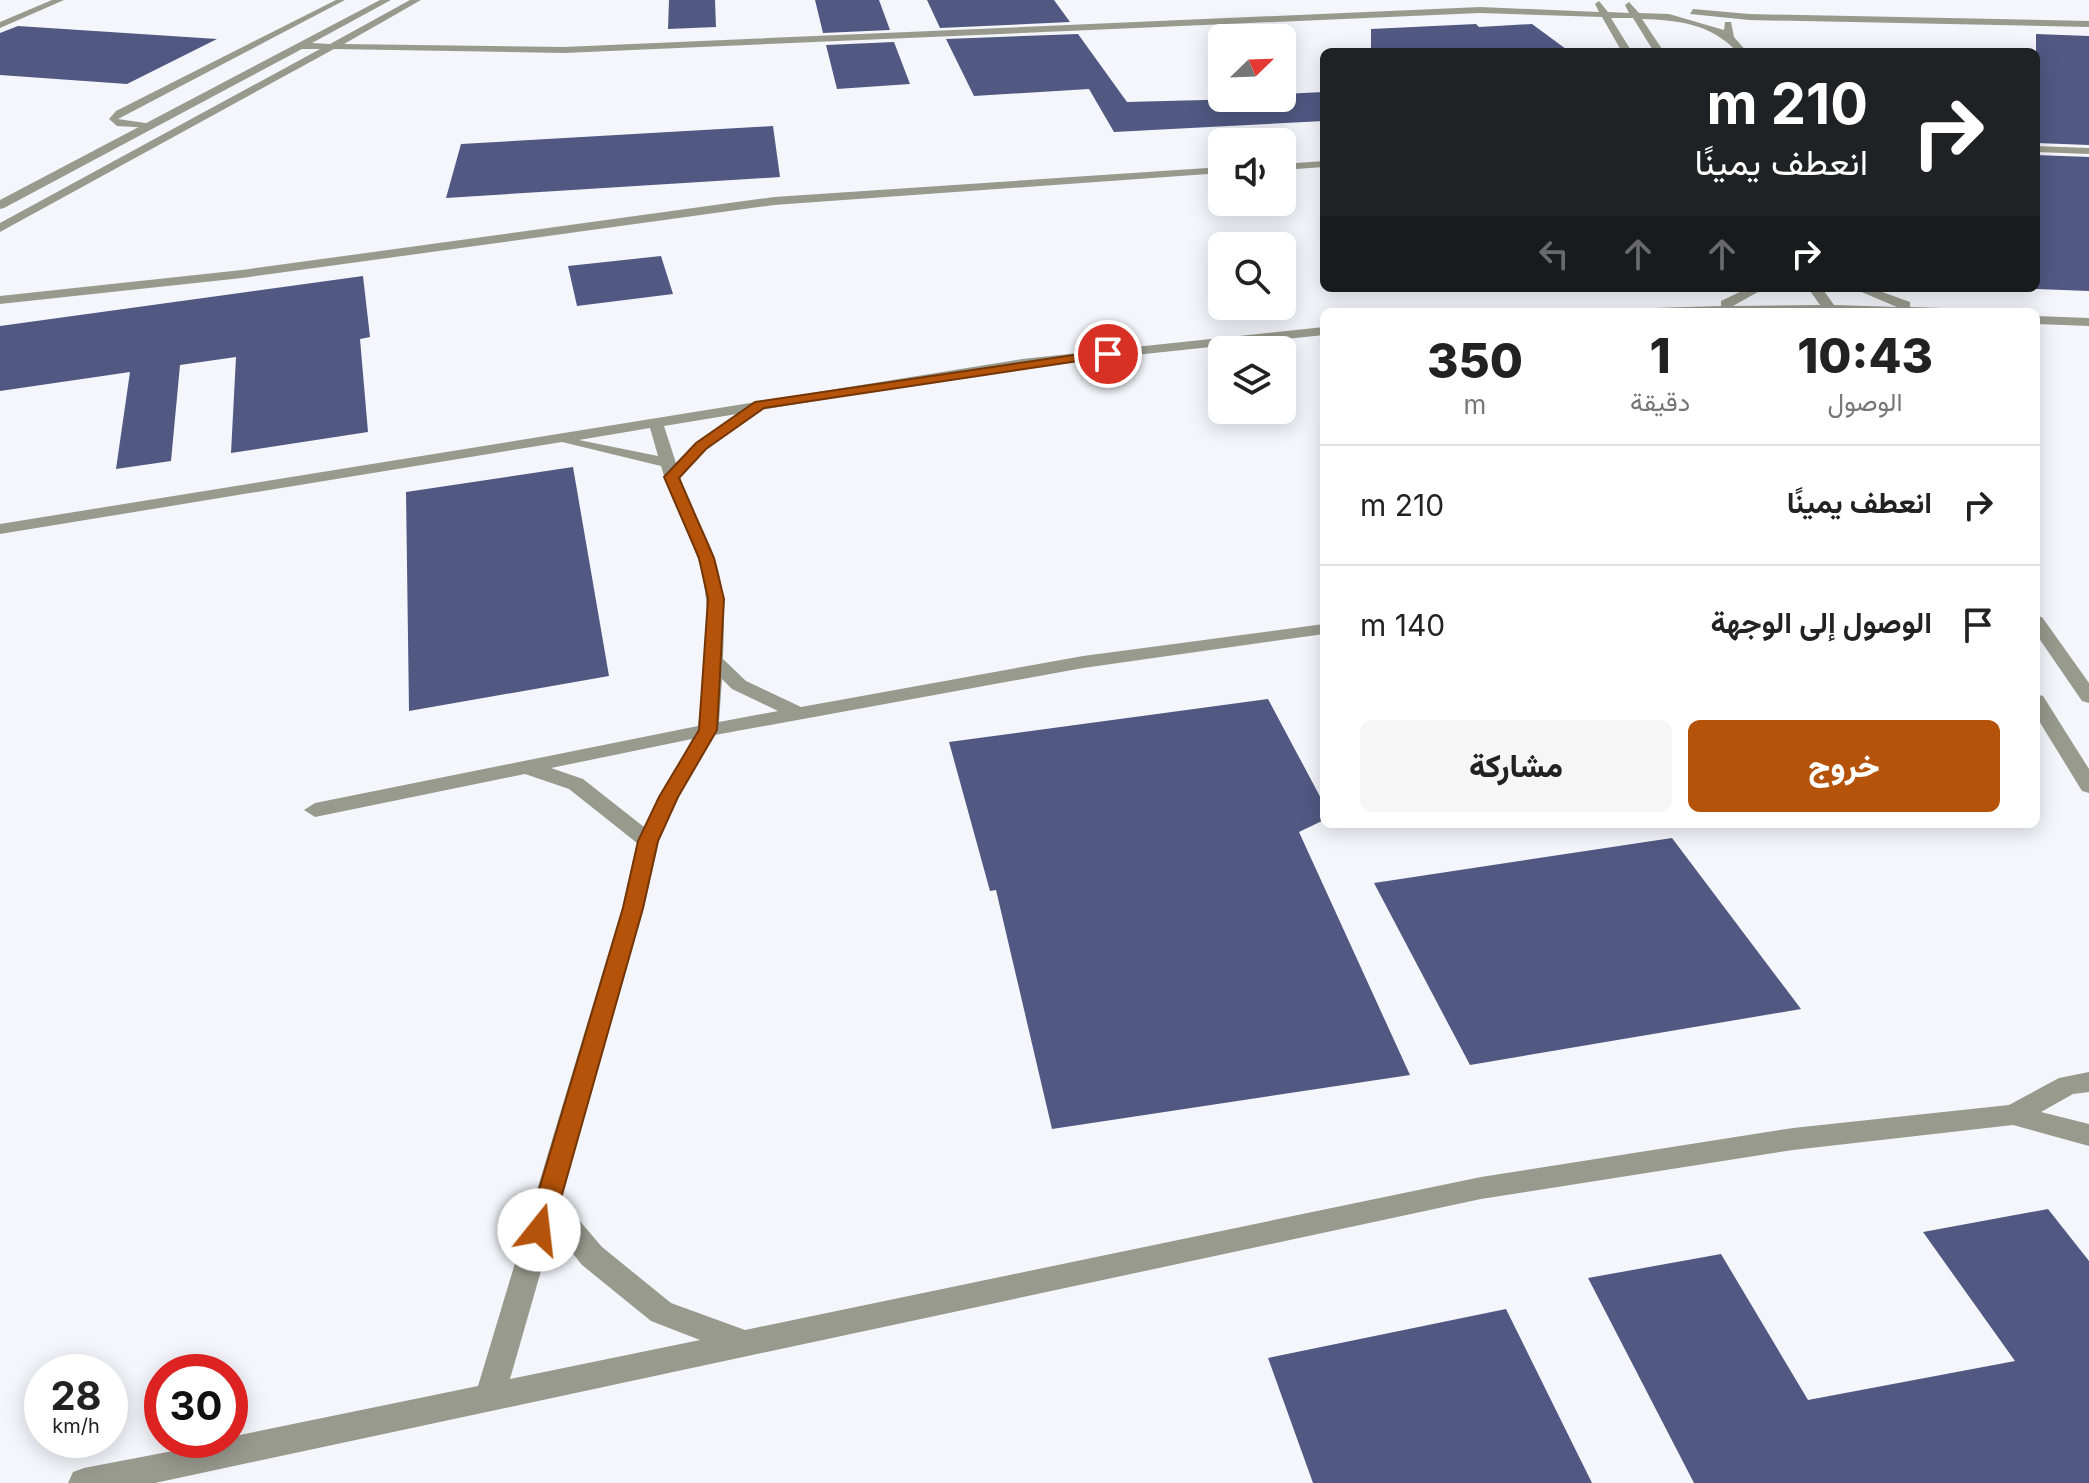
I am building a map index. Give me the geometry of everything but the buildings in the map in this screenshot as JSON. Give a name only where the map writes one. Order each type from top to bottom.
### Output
[{"type":"street","points":[[0,25],[60,0]]},
{"type":"street","points":[[0,205],[387,0]]},
{"type":"street","points":[[0,228],[417,0]]},
{"type":"street","points":[[1598,0],[1624,48]]},
{"type":"street","points":[[1626,0],[1656,48]]},
{"type":"street","points":[[1547,11],[1581,3]]},
{"type":"street","points":[[1655,5],[1737,17],[2089,24]]},
{"type":"street","points":[[1531,11],[1612,29]]},
{"type":"street","points":[[303,46],[389,50],[579,49],[1424,12],[1547,11],[1685,19],[1713,27],[1729,37],[1739,48]]},
{"type":"street","points":[[1729,37],[1728,24],[1737,17]]},
{"type":"street","points":[[367,27],[389,50]]},
{"type":"street","points":[[297,65],[389,50]]},
{"type":"street","points":[[2040,149],[2089,151]]},
{"type":"street","points":[[1296,166],[1320,164]]},
{"type":"street","points":[[0,300],[242,274],[774,201],[1208,171]]},
{"type":"street","points":[[0,290],[17,297]]},
{"type":"street","points":[[1714,308],[1752,292]]},
{"type":"street","points":[[1870,292],[1916,308]]},
{"type":"street","points":[[2040,320],[2089,322]]},
{"type":"street","points":[[0,529],[1022,363],[1320,331]]},
{"type":"street","points":[[669,470],[760,405]]},
{"type":"street","points":[[490,1396],[633,908],[648,841],[674,786],[708,730],[716,599],[706,558],[669,470],[656,423]]},
{"type":"street","points":[[554,439],[669,470]]},
{"type":"street","points":[[2040,627],[2089,697]]},
{"type":"street","points":[[315,810],[708,730],[1083,662],[1320,630]]},
{"type":"street","points":[[714,660],[739,685],[801,715]]},
{"type":"street","points":[[2040,706],[2089,786]]},
{"type":"street","points":[[526,767],[576,784],[648,841]]},
{"type":"street","points":[[2013,1115],[2068,1085],[2089,1082]]},
{"type":"street","points":[[84,1483],[1481,1188],[1793,1139],[2013,1115],[2089,1135]]},
{"type":"street","points":[[547,1202],[592,1256],[661,1312],[744,1343]]},
{"type":"lane","points":[[149,126],[117,123],[113,119],[119,113],[341,0]]},
{"type":"route","points":[[539,1230],[633,908],[648,841],[668,797],[708,730],[716,599],[706,558],[671,477],[701,446],[760,405],[1022,363],[1108,354]]}]
